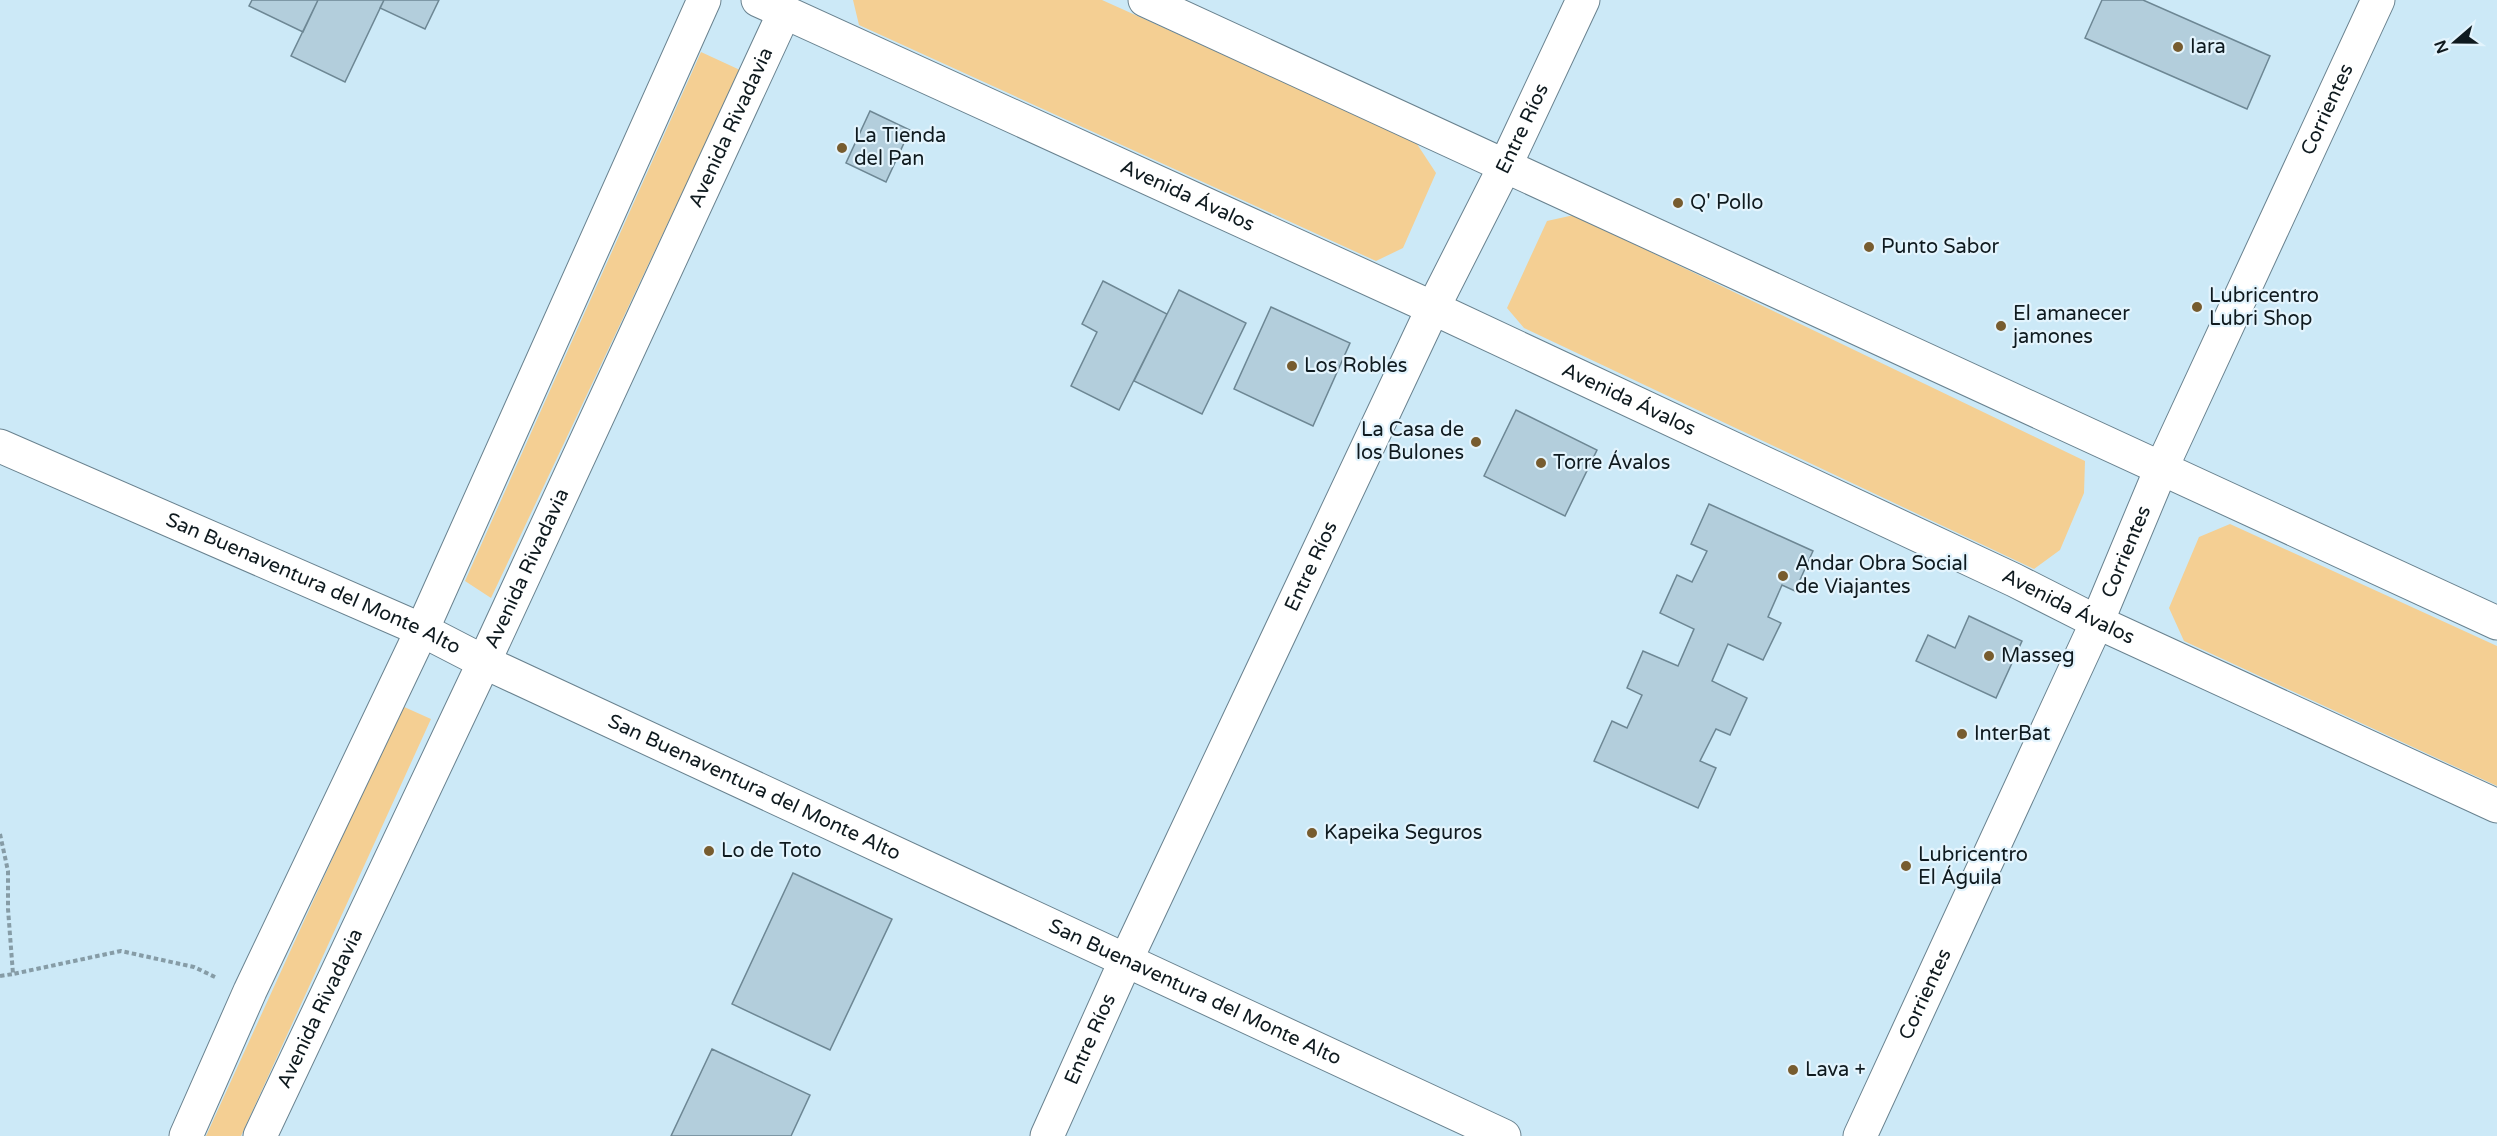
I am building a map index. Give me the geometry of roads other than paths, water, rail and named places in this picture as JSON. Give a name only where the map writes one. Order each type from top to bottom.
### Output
[{"type":"street","points":[[186,1136],[250,991],[422,630],[704,0]]},
{"type":"street","points":[[1145,0],[1506,164],[2497,623]]},
{"type":"street","name":"Entre Ríos","points":[[1047,1136],[1125,962],[1432,308],[1506,164],[1583,0]]},
{"type":"street","name":"Corrientes","points":[[1860,1136],[2097,622],[2161,469],[2378,0]]},
{"type":"street","name":"Avenida Ávalos","points":[[778,4],[2014,580],[2097,622],[2497,806]]},
{"type":"street","name":"Avenida Rivadavia","points":[[260,1136],[484,662],[778,4]]},
{"type":"street","name":"San Buenaventura del Monte Alto","points":[[0,446],[422,630],[484,662],[1125,962],[1504,1136]]},
{"type":"place","name":"Iara","points":[[2178,47]]},
{"type":"place","name":"La Tienda del Pan","points":[[842,148]]},
{"type":"place","name":"Q' Pollo","points":[[1678,203]]},
{"type":"place","name":"Punto Sabor","points":[[1869,247]]},
{"type":"place","name":"Lubricentro Lubri Shop","points":[[2197,307]]},
{"type":"place","name":"El amanecer jamones","points":[[2001,326]]},
{"type":"place","name":"Los Robles","points":[[1292,366]]},
{"type":"place","name":"La Casa de los Bulones","points":[[1476,442]]},
{"type":"place","name":"Torre Ávalos","points":[[1541,463]]},
{"type":"place","name":"Andar Obra Social de Viajantes","points":[[1783,576]]},
{"type":"place","name":"Masseg","points":[[1989,656]]},
{"type":"place","name":"InterBat","points":[[1962,734]]},
{"type":"place","name":"Kapeika Seguros","points":[[1312,833]]},
{"type":"place","name":"Lo de Toto","points":[[709,851]]},
{"type":"place","name":"Lubricentro El Águila","points":[[1906,866]]},
{"type":"place","name":"Lava +","points":[[1793,1070]]}]
